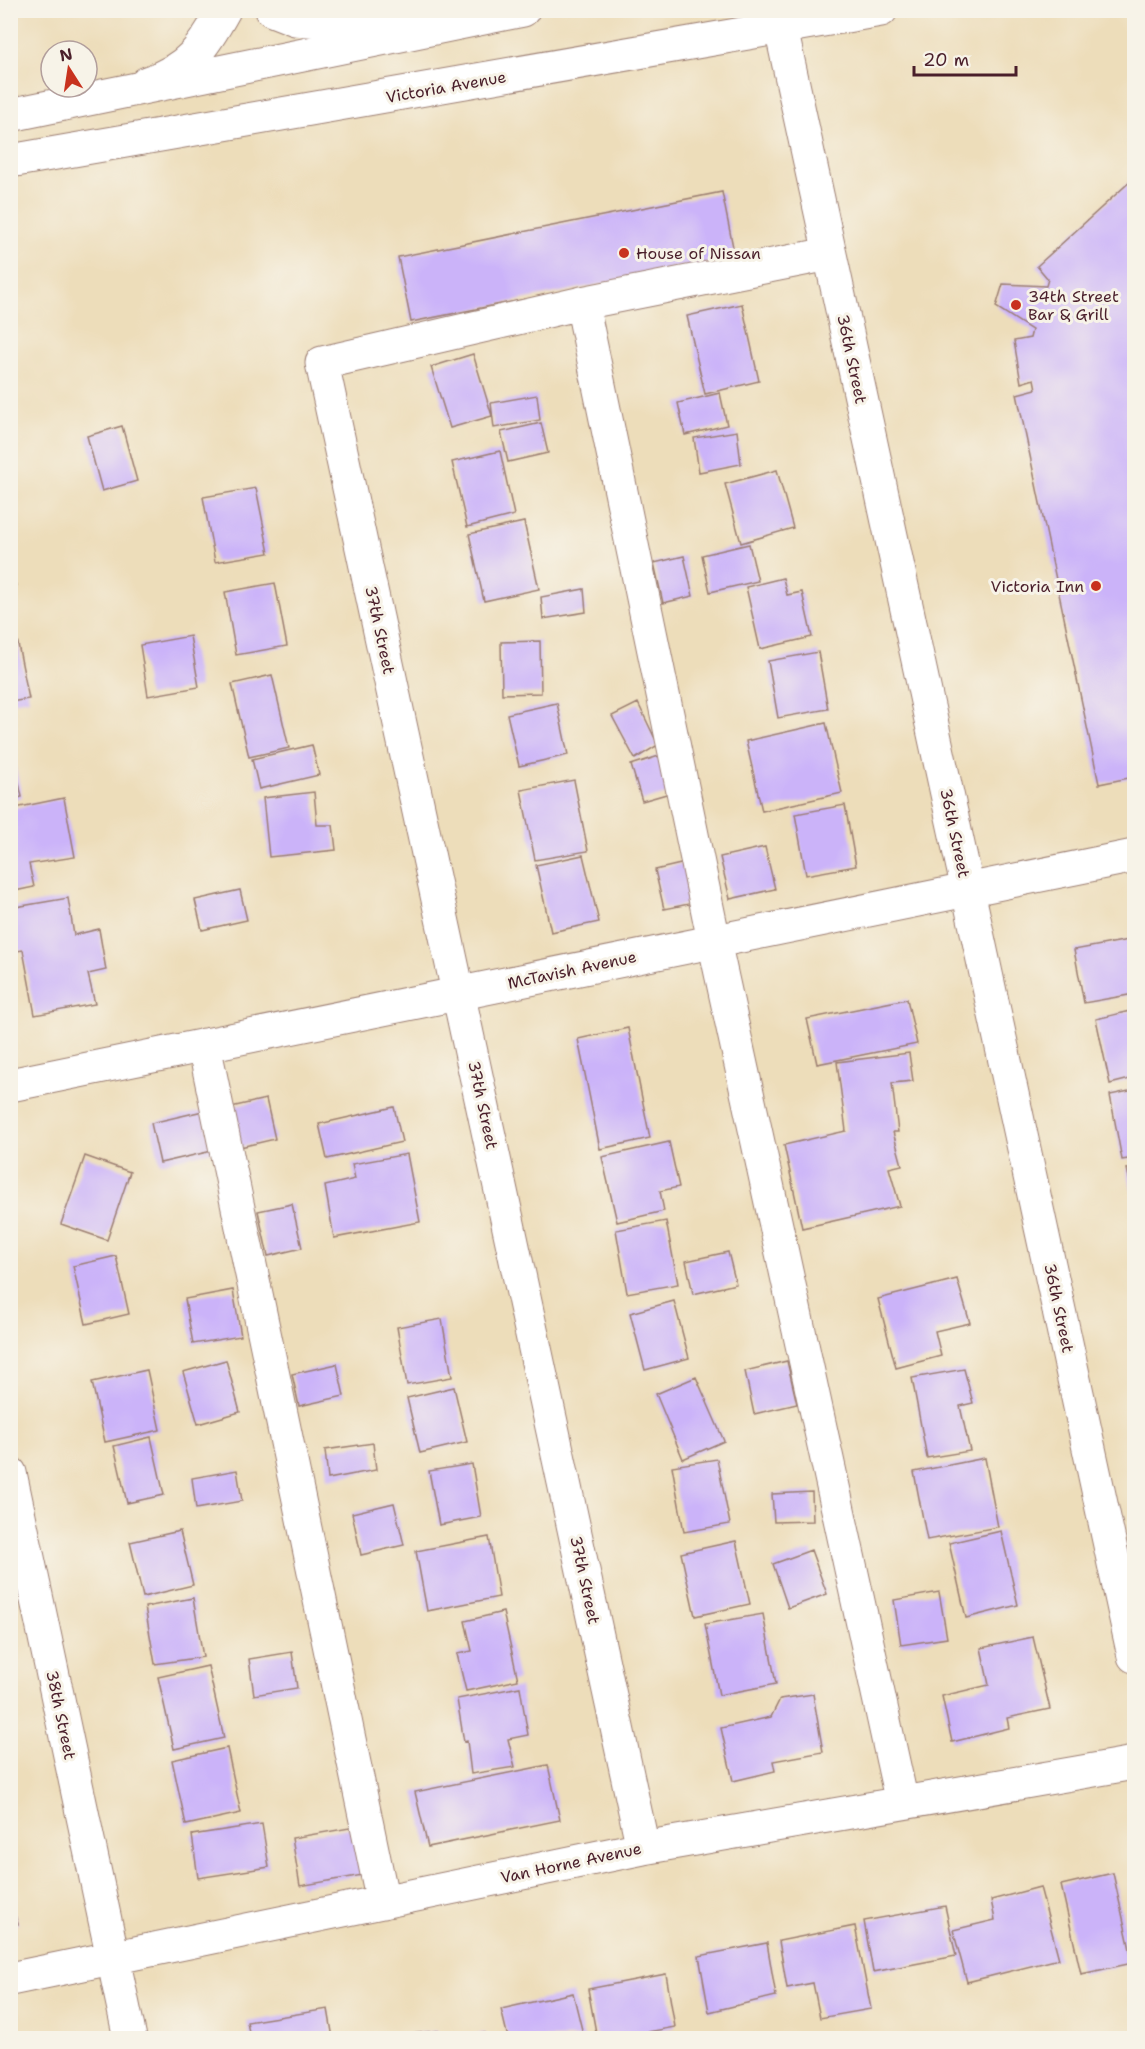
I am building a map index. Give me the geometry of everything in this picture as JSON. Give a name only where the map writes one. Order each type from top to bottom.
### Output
[{"type":"street","points":[[111,95],[171,73],[198,53],[224,10]]},
{"type":"street","points":[[272,10],[295,19],[347,23],[522,11]]},
{"type":"street","name":"Victoria Avenue","points":[[10,161],[779,20],[881,10]]},
{"type":"street","points":[[10,115],[522,11]]},
{"type":"street","name":"36th Street","points":[[779,20],[1134,1656]]},
{"type":"street","points":[[829,254],[582,303],[714,941],[902,1803]]},
{"type":"street","name":"37th Street","points":[[582,303],[322,363],[643,1848]]},
{"type":"street","name":"McTavish Avenue","points":[[10,1084],[1134,856]]},
{"type":"street","points":[[204,1045],[383,1902]]},
{"type":"street","name":"38th Street","points":[[10,1473],[130,2038]]},
{"type":"street","name":"Van Horne Avenue","points":[[10,1979],[643,1848],[1134,1762]]},
{"type":"building","name":"Victoria Inn","points":[[1134,178],[1134,777],[1099,784],[1017,394],[1036,389],[1034,379],[1021,383],[1014,341],[1030,338],[1032,330],[996,307],[1003,284],[1046,286],[1048,279],[1037,266]]},
{"type":"building","points":[[722,192],[735,257],[411,322],[398,257]]},
{"type":"building","points":[[742,304],[759,381],[705,394],[687,316]]},
{"type":"building","points":[[473,354],[492,416],[450,428],[431,367]]},
{"type":"building","points":[[720,393],[727,425],[685,435],[678,403]]},
{"type":"building","points":[[537,395],[540,420],[494,428],[491,403]]},
{"type":"building","points":[[541,423],[548,453],[508,462],[501,432]]},
{"type":"building","points":[[122,426],[137,481],[102,491],[87,436]]},
{"type":"building","points":[[737,431],[741,464],[699,472],[694,438]]},
{"type":"building","points":[[500,451],[514,515],[467,527],[452,462]]},
{"type":"building","points":[[777,470],[793,528],[741,543],[725,484]]},
{"type":"building","points":[[256,488],[269,553],[215,562],[203,497]]},
{"type":"building","points":[[524,522],[539,589],[484,601],[469,534]]},
{"type":"building","points":[[749,544],[758,581],[710,592],[702,555]]},
{"type":"building","points":[[684,556],[693,596],[663,603],[654,563]]},
{"type":"building","points":[[10,564],[16,586],[10,588]]},
{"type":"building","points":[[783,578],[787,595],[802,592],[812,637],[760,649],[746,587]]},
{"type":"building","points":[[275,583],[287,646],[236,655],[225,592]]},
{"type":"building","points":[[584,589],[586,612],[543,619],[541,597]]},
{"type":"building","points":[[10,629],[15,629],[29,699],[10,702]]},
{"type":"building","points":[[190,636],[199,687],[148,696],[140,645]]},
{"type":"building","points":[[540,641],[541,693],[502,694],[501,642]]},
{"type":"building","points":[[818,652],[828,709],[778,718],[768,661]]},
{"type":"building","points":[[272,675],[289,748],[249,757],[232,684]]},
{"type":"building","points":[[557,703],[568,755],[519,766],[507,714]]},
{"type":"building","points":[[638,703],[658,745],[635,759],[612,716]]},
{"type":"building","points":[[826,723],[842,793],[762,811],[746,741]]},
{"type":"building","points":[[10,743],[22,797],[10,800]]},
{"type":"building","points":[[312,745],[319,775],[259,789],[252,759]]},
{"type":"building","points":[[665,754],[677,791],[642,801],[631,765]]},
{"type":"building","points":[[574,780],[588,851],[535,860],[521,790]]},
{"type":"building","points":[[314,792],[317,825],[333,825],[336,850],[269,857],[263,798]]},
{"type":"building","points":[[64,798],[75,857],[29,864],[34,887],[10,892],[10,809]]},
{"type":"building","points":[[845,805],[856,866],[806,875],[795,814]]},
{"type":"building","points":[[765,847],[775,889],[730,899],[720,857]]},
{"type":"building","points":[[583,855],[599,922],[551,932],[536,865]]},
{"type":"building","points":[[685,863],[694,903],[664,909],[655,870]]},
{"type":"building","points":[[240,890],[247,920],[202,930],[195,900]]},
{"type":"building","points":[[68,898],[74,935],[99,929],[106,970],[88,974],[95,1004],[35,1015],[23,950],[10,952],[10,908]]},
{"type":"building","points":[[1134,939],[1134,994],[1084,1003],[1074,950]]},
{"type":"building","points":[[907,999],[917,1044],[817,1064],[807,1019]]},
{"type":"building","points":[[1134,1010],[1134,1078],[1110,1084],[1096,1019]]},
{"type":"building","points":[[628,1028],[650,1138],[600,1149],[578,1039]]},
{"type":"building","points":[[909,1053],[913,1081],[892,1083],[898,1132],[893,1132],[902,1165],[889,1168],[900,1206],[802,1228],[784,1145],[846,1131],[837,1062]]},
{"type":"building","points":[[1134,1090],[1134,1158],[1122,1160],[1110,1095]]},
{"type":"building","points":[[266,1099],[275,1139],[240,1147],[231,1107]]},
{"type":"building","points":[[394,1107],[402,1142],[327,1159],[319,1124]]},
{"type":"building","points":[[203,1111],[212,1151],[160,1163],[151,1123]]},
{"type":"building","points":[[669,1142],[679,1187],[660,1191],[664,1211],[617,1222],[602,1157]]},
{"type":"building","points":[[407,1154],[420,1222],[334,1238],[325,1186],[355,1179],[352,1164]]},
{"type":"building","points":[[85,1156],[130,1172],[107,1240],[61,1224]]},
{"type":"building","points":[[1134,1168],[1134,1199],[1127,1169]]},
{"type":"building","points":[[292,1204],[302,1248],[268,1256],[258,1211]]},
{"type":"building","points":[[666,1221],[678,1284],[627,1293],[616,1230]]},
{"type":"building","points":[[728,1252],[736,1284],[693,1294],[686,1261]]},
{"type":"building","points":[[116,1256],[129,1314],[86,1324],[73,1266]]},
{"type":"building","points":[[957,1279],[970,1323],[935,1331],[941,1356],[896,1368],[878,1299]]},
{"type":"building","points":[[233,1290],[241,1336],[193,1344],[185,1299]]},
{"type":"building","points":[[674,1301],[689,1358],[645,1370],[630,1313]]},
{"type":"building","points":[[442,1319],[452,1377],[407,1385],[397,1327]]},
{"type":"building","points":[[226,1360],[240,1412],[198,1424],[183,1372]]},
{"type":"building","points":[[787,1361],[797,1404],[754,1414],[745,1371]]},
{"type":"building","points":[[337,1364],[344,1396],[299,1406],[292,1374]]},
{"type":"building","points":[[964,1369],[973,1403],[960,1406],[970,1451],[927,1458],[912,1378]]},
{"type":"building","points":[[147,1370],[160,1430],[105,1442],[92,1382]]},
{"type":"building","points":[[696,1377],[724,1441],[683,1459],[656,1394]]},
{"type":"building","points":[[454,1387],[467,1442],[420,1453],[407,1398]]},
{"type":"building","points":[[151,1437],[164,1495],[127,1503],[114,1446]]},
{"type":"building","points":[[373,1443],[376,1470],[328,1479],[325,1450]]},
{"type":"building","points":[[985,1458],[998,1527],[927,1540],[914,1472]]},
{"type":"building","points":[[717,1459],[730,1524],[684,1532],[672,1466]]},
{"type":"building","points":[[472,1464],[481,1517],[439,1525],[429,1471]]},
{"type":"building","points":[[237,1470],[242,1501],[196,1509],[192,1478]]},
{"type":"building","points":[[812,1492],[813,1521],[774,1522],[772,1494]]},
{"type":"building","points":[[394,1503],[404,1545],[361,1555],[352,1513]]},
{"type":"building","points":[[180,1531],[193,1585],[143,1597],[130,1542]]},
{"type":"building","points":[[1001,1531],[1018,1605],[966,1618],[949,1543]]},
{"type":"building","points":[[489,1537],[499,1597],[427,1611],[416,1551]]},
{"type":"building","points":[[736,1541],[750,1604],[695,1616],[681,1553]]},
{"type":"building","points":[[811,1550],[827,1594],[788,1608],[773,1564]]},
{"type":"building","points":[[939,1592],[947,1638],[901,1645],[894,1600]]},
{"type":"building","points":[[193,1598],[203,1657],[155,1664],[145,1607]]},
{"type":"building","points":[[503,1612],[518,1680],[466,1691],[457,1654],[472,1651],[465,1621]]},
{"type":"building","points":[[763,1614],[776,1684],[719,1695],[705,1624]]},
{"type":"building","points":[[1033,1637],[1050,1709],[1007,1718],[1009,1728],[952,1742],[942,1696],[989,1685],[981,1648]]},
{"type":"building","points":[[292,1652],[297,1688],[254,1695],[249,1659]]},
{"type":"building","points":[[208,1666],[224,1738],[174,1749],[158,1677]]},
{"type":"building","points":[[520,1687],[528,1735],[508,1739],[515,1767],[471,1774],[467,1741],[464,1742],[457,1699]]},
{"type":"building","points":[[813,1694],[823,1752],[773,1761],[775,1771],[733,1781],[721,1728],[771,1717],[780,1699]]},
{"type":"building","points":[[227,1748],[241,1813],[186,1825],[172,1760]]},
{"type":"building","points":[[548,1765],[560,1820],[428,1847],[415,1792]]},
{"type":"building","points":[[262,1824],[269,1867],[198,1878],[192,1835]]},
{"type":"building","points":[[355,1827],[363,1875],[300,1886],[292,1838]]},
{"type":"building","points":[[1113,1873],[1133,1963],[1081,1974],[1061,1885]]},
{"type":"building","points":[[1040,1887],[1059,1959],[967,1982],[953,1930],[995,1920],[991,1900]]},
{"type":"building","points":[[10,1901],[18,1924],[10,1926]]},
{"type":"building","points":[[945,1906],[956,1956],[873,1972],[864,1921]]},
{"type":"building","points":[[855,1926],[871,2009],[820,2018],[813,1983],[787,1988],[779,1941]]},
{"type":"building","points":[[767,1943],[776,1996],[709,2012],[699,1956]]},
{"type":"building","points":[[666,1974],[675,2027],[616,2038],[597,2038],[588,1989]]},
{"type":"building","points":[[573,1993],[584,2038],[508,2038],[501,2009]]},
{"type":"building","points":[[328,2009],[333,2038],[250,2038],[247,2022]]},
{"type":"building","points":[[438,2031],[439,2038],[413,2038],[412,2034]]},
{"type":"building","points":[[485,2033],[486,2038],[462,2038],[462,2037]]},
{"type":"place","name":"House of Nissan","points":[[624,253]]},
{"type":"place","name":"34th Street Bar & Grill","points":[[1016,305]]},
{"type":"place","name":"Victoria Inn","points":[[1096,586]]}]
